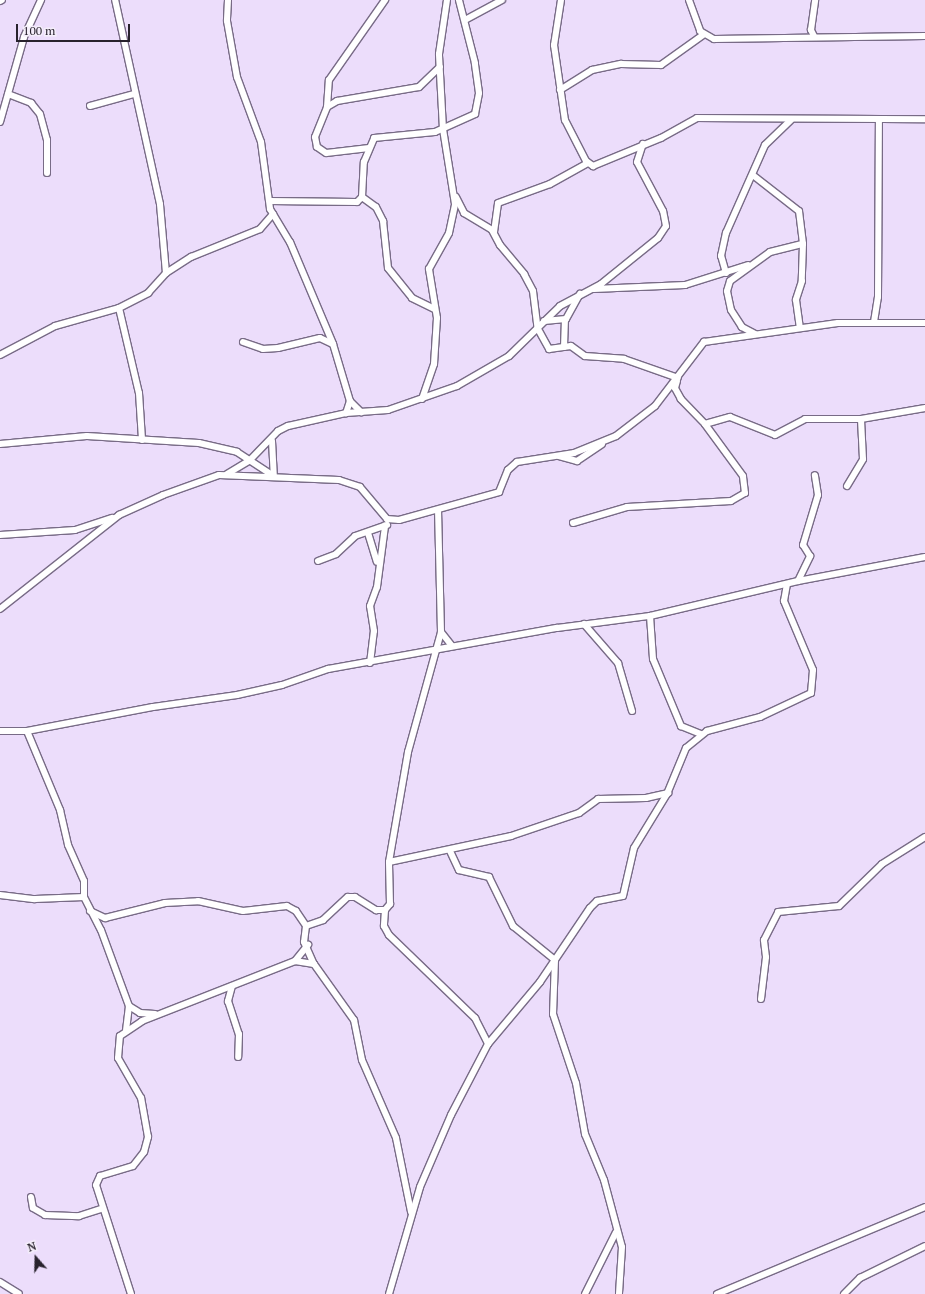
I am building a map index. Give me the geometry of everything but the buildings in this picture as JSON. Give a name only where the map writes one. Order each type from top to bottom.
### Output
[{"type":"street","points":[[0,122],[24,37],[40,0]]},
{"type":"street","points":[[115,0],[134,94],[160,204],[166,273]]},
{"type":"street","points":[[228,0],[227,21],[237,77],[261,142],[273,214],[290,242],[333,344],[350,401],[361,412]]},
{"type":"street","points":[[369,148],[332,153],[320,150],[315,136],[327,107],[329,80],[385,0]]},
{"type":"street","points":[[447,0],[440,38],[443,129],[454,192],[464,213],[494,232],[530,285],[538,329],[549,349],[571,346],[585,356],[634,362],[678,379]]},
{"type":"street","points":[[362,197],[362,177],[372,140],[379,136],[443,129],[471,118],[478,109],[475,63],[460,0]]},
{"type":"street","points":[[465,20],[502,0]]},
{"type":"street","points":[[561,0],[554,45],[560,90],[568,131],[588,163]]},
{"type":"street","points":[[689,0],[702,35]]},
{"type":"street","points":[[814,36],[811,30],[815,0]]},
{"type":"street","points":[[560,90],[592,70],[621,64],[661,65],[702,35]]},
{"type":"street","points":[[702,35],[720,40],[814,36],[925,36]]},
{"type":"street","points":[[327,107],[337,101],[419,87],[440,68]]},
{"type":"street","points":[[8,94],[31,103],[40,114],[47,140],[47,173]]},
{"type":"street","points":[[90,106],[134,94]]},
{"type":"street","points":[[494,232],[498,203],[550,184],[588,163],[600,164],[697,118],[791,120],[925,119]]},
{"type":"street","points":[[874,322],[878,297],[879,119]]},
{"type":"street","points":[[726,274],[722,246],[754,176],[765,145],[791,120]]},
{"type":"street","points":[[0,535],[75,530],[119,516],[163,495],[227,474],[250,460],[272,440],[278,431],[288,426],[346,413],[388,410],[457,386],[509,356],[560,306],[590,289],[658,238],[666,226],[663,211],[636,162],[643,144]]},
{"type":"street","points":[[754,176],[796,206],[803,244],[802,281],[796,300],[800,327]]},
{"type":"street","points":[[422,399],[434,364],[435,309],[429,269],[449,233],[454,192]]},
{"type":"street","points":[[270,201],[348,204],[362,197]]},
{"type":"street","points":[[362,197],[376,207],[383,221],[388,268],[412,298],[435,309]]},
{"type":"street","points":[[0,355],[55,326],[119,308],[148,293],[166,273],[191,257],[260,228],[273,214]]},
{"type":"street","points":[[590,289],[685,285],[726,274],[748,265],[778,249],[803,244]]},
{"type":"street","points":[[748,265],[733,277],[727,291],[737,321],[755,334]]},
{"type":"street","points":[[564,347],[565,320],[580,294]]},
{"type":"street","points":[[119,308],[139,393],[142,440]]},
{"type":"street","points":[[544,321],[565,320]]},
{"type":"street","points":[[227,474],[332,480],[355,485],[366,492],[382,516],[390,521],[400,520],[438,511],[456,502],[499,492],[508,470],[517,462],[559,456],[606,441],[629,428],[678,379],[704,342],[800,327],[874,322],[925,323]]},
{"type":"street","points":[[244,342],[278,348],[320,338],[333,344]]},
{"type":"street","points":[[573,523],[639,505],[740,498],[746,490],[743,476],[705,424],[681,399],[675,388],[678,379]]},
{"type":"street","points":[[346,413],[350,401]]},
{"type":"street","points":[[705,424],[730,417],[775,435],[805,419],[861,419],[925,408]]},
{"type":"street","points":[[847,486],[863,459],[861,419]]},
{"type":"street","points":[[0,444],[87,436],[199,444],[237,452],[274,476]]},
{"type":"street","points":[[272,440],[274,476]]},
{"type":"street","points":[[798,581],[810,556],[803,545],[818,495],[815,475]]},
{"type":"street","points":[[438,511],[441,632],[438,650],[408,752],[389,862],[391,899],[385,910],[384,926],[388,935],[475,1018],[488,1044]]},
{"type":"street","points":[[0,609],[119,516]]},
{"type":"street","points":[[318,561],[336,554],[349,539],[400,520]]},
{"type":"street","points":[[370,663],[374,630],[370,606],[377,587],[385,526]]},
{"type":"street","points":[[368,532],[379,565]]},
{"type":"street","points":[[0,731],[27,731],[153,706],[237,695],[282,686],[328,669],[370,663],[452,646],[584,624],[650,616],[798,581],[925,557]]},
{"type":"street","points":[[389,1294],[411,1213],[445,1126],[488,1044],[555,960],[590,908],[597,901],[623,896],[634,848],[668,793],[682,753],[701,734],[760,718],[811,693],[813,670],[784,601],[787,584]]},
{"type":"street","points":[[650,616],[653,659],[681,726],[701,734]]},
{"type":"street","points":[[584,624],[618,663],[632,711]]},
{"type":"street","points":[[441,632],[452,646]]},
{"type":"street","points":[[27,731],[60,810],[68,845],[84,881],[84,897],[90,903],[89,911],[101,930],[129,1006],[126,1030]]},
{"type":"street","points":[[389,862],[450,851],[511,836],[580,813],[598,800],[646,798],[668,793]]},
{"type":"street","points":[[761,999],[766,957],[764,940],[778,912],[839,906],[882,864],[925,837]]},
{"type":"street","points":[[450,851],[458,870],[490,877],[516,930],[555,960]]},
{"type":"street","points":[[0,895],[35,899],[84,897]]},
{"type":"street","points":[[306,926],[324,920],[348,897],[355,897],[376,910],[385,910]]},
{"type":"street","points":[[89,911],[105,918],[165,903],[198,901],[243,911],[287,906],[296,911],[306,926],[304,942],[308,945],[314,964],[354,1020],[362,1060],[396,1138],[411,1213]]},
{"type":"street","points":[[131,1294],[103,1208],[97,1179],[133,1166],[144,1152],[148,1137],[141,1098],[116,1053],[119,1039],[126,1030],[159,1014],[295,961],[308,945]]},
{"type":"street","points":[[555,960],[551,997],[553,1014],[576,1083],[585,1134],[604,1180],[616,1232],[622,1247],[619,1294]]},
{"type":"street","points":[[295,961],[314,964]]},
{"type":"street","points":[[232,986],[228,1001],[239,1034],[238,1057]]},
{"type":"street","points":[[129,1006],[140,1013],[159,1014]]},
{"type":"street","points":[[31,1197],[33,1208],[45,1215],[79,1216],[103,1208]]},
{"type":"street","points":[[717,1294],[925,1207]]},
{"type":"street","points":[[585,1294],[616,1232]]},
{"type":"street","points":[[844,1294],[860,1278],[925,1246]]},
{"type":"street","points":[[0,1282],[18,1294]]}]
